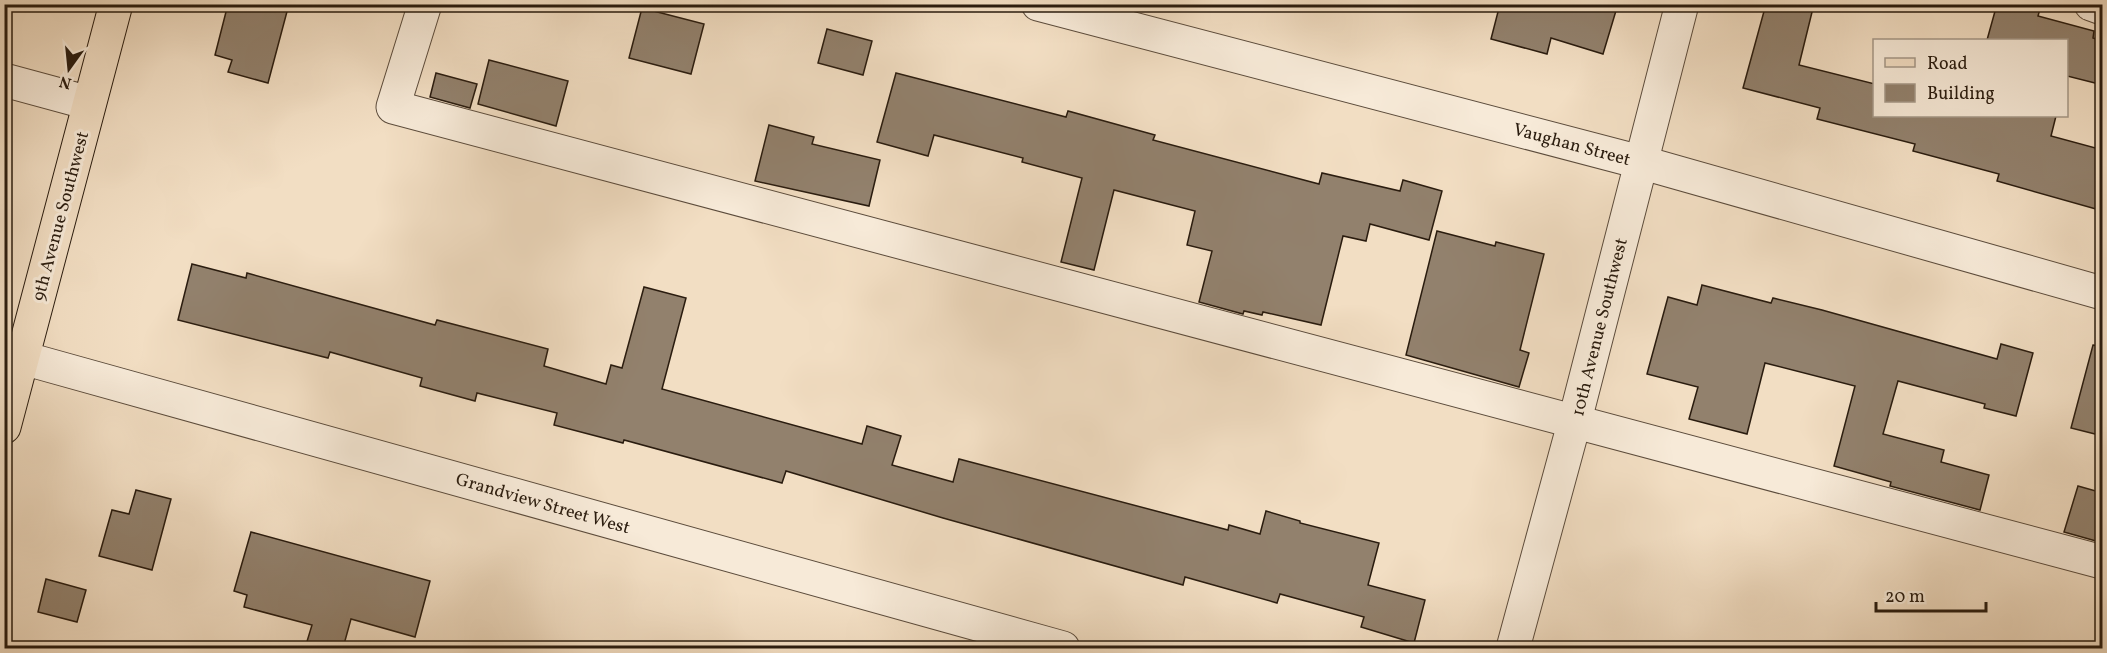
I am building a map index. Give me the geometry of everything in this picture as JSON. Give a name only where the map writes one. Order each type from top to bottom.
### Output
[{"type":"main road","name":"9th Avenue Southwest","points":[[4,427],[14,357],[116,4]]},
{"type":"street","points":[[425,4],[393,107],[2103,562]]},
{"type":"street","name":"Vaughan Street","points":[[1038,4],[1640,162],[2103,293]]},
{"type":"street","name":"10th Avenue Southwest","points":[[1513,648],[1575,420],[1682,4]]},
{"type":"street","points":[[2091,4],[2103,8]]},
{"type":"street","points":[[4,80],[89,103]]},
{"type":"street","name":"Grandview Street West","points":[[14,357],[1063,648]]},
{"type":"building","points":[[228,4],[289,4],[268,83],[228,72],[232,60],[215,55]]},
{"type":"building","points":[[1500,4],[1618,4],[1603,54],[1551,38],[1547,54],[1491,39]]},
{"type":"building","points":[[1766,4],[1814,4],[1799,65],[1873,84],[1873,117],[2056,117],[2051,136],[2103,150],[2103,211],[1997,181],[1999,174],[1913,151],[1915,144],[1817,119],[1820,108],[1743,88]]},
{"type":"building","points":[[1997,4],[2021,4],[2040,9],[2038,16],[2094,31],[2093,38],[2103,41],[2103,85],[2068,76],[2068,39],[1987,39]]},
{"type":"building","points":[[642,8],[704,24],[691,74],[629,58]]},
{"type":"building","points":[[827,29],[872,41],[863,75],[818,63]]},
{"type":"building","points":[[489,60],[568,81],[556,126],[478,104]]},
{"type":"building","points":[[436,73],[477,84],[470,108],[430,97]]},
{"type":"building","points":[[896,73],[1066,117],[1068,111],[1155,135],[1153,140],[1319,184],[1322,173],[1400,191],[1403,180],[1442,191],[1429,240],[1370,224],[1366,241],[1343,236],[1321,325],[1263,312],[1262,315],[1244,311],[1243,314],[1199,302],[1212,251],[1187,245],[1195,211],[1114,190],[1094,270],[1061,262],[1082,178],[1022,162],[1023,158],[934,135],[928,156],[877,142]]},
{"type":"building","points":[[769,125],[814,137],[812,144],[880,160],[869,206],[755,181]]},
{"type":"building","points":[[1437,231],[1495,246],[1496,242],[1544,254],[1520,350],[1529,353],[1519,387],[1406,355]]},
{"type":"building","points":[[192,264],[246,278],[247,273],[435,325],[437,320],[548,349],[544,366],[606,384],[611,365],[622,368],[644,287],[686,298],[662,389],[862,444],[867,426],[901,436],[892,465],[953,482],[959,459],[1228,530],[1229,525],[1260,534],[1266,511],[1300,521],[1300,523],[1379,543],[1368,585],[1425,600],[1414,643],[1361,627],[1364,617],[1280,594],[1277,603],[1185,577],[1183,585],[943,518],[786,471],[782,483],[624,440],[623,443],[554,425],[557,413],[477,393],[475,401],[420,386],[422,378],[330,352],[328,358],[178,320]]},
{"type":"building","points":[[1702,285],[1771,303],[1773,298],[1822,310],[1997,359],[2001,344],[2033,353],[2016,416],[1984,408],[1985,404],[1898,381],[1883,434],[1944,450],[1941,462],[1989,475],[1980,510],[1890,486],[1891,482],[1834,466],[1855,386],[1765,363],[1747,434],[1689,419],[1698,387],[1647,374],[1668,297],[1697,305]]},
{"type":"building","points":[[2093,345],[2103,347],[2103,436],[2071,428]]},
{"type":"building","points":[[2078,486],[2103,493],[2103,543],[2064,532]]},
{"type":"building","points":[[136,490],[171,499],[152,570],[99,556],[112,510],[129,514]]},
{"type":"building","points":[[251,532],[430,581],[415,637],[351,619],[343,648],[305,648],[312,625],[244,607],[247,595],[234,591]]},
{"type":"building","points":[[46,579],[86,590],[77,622],[38,612]]}]
